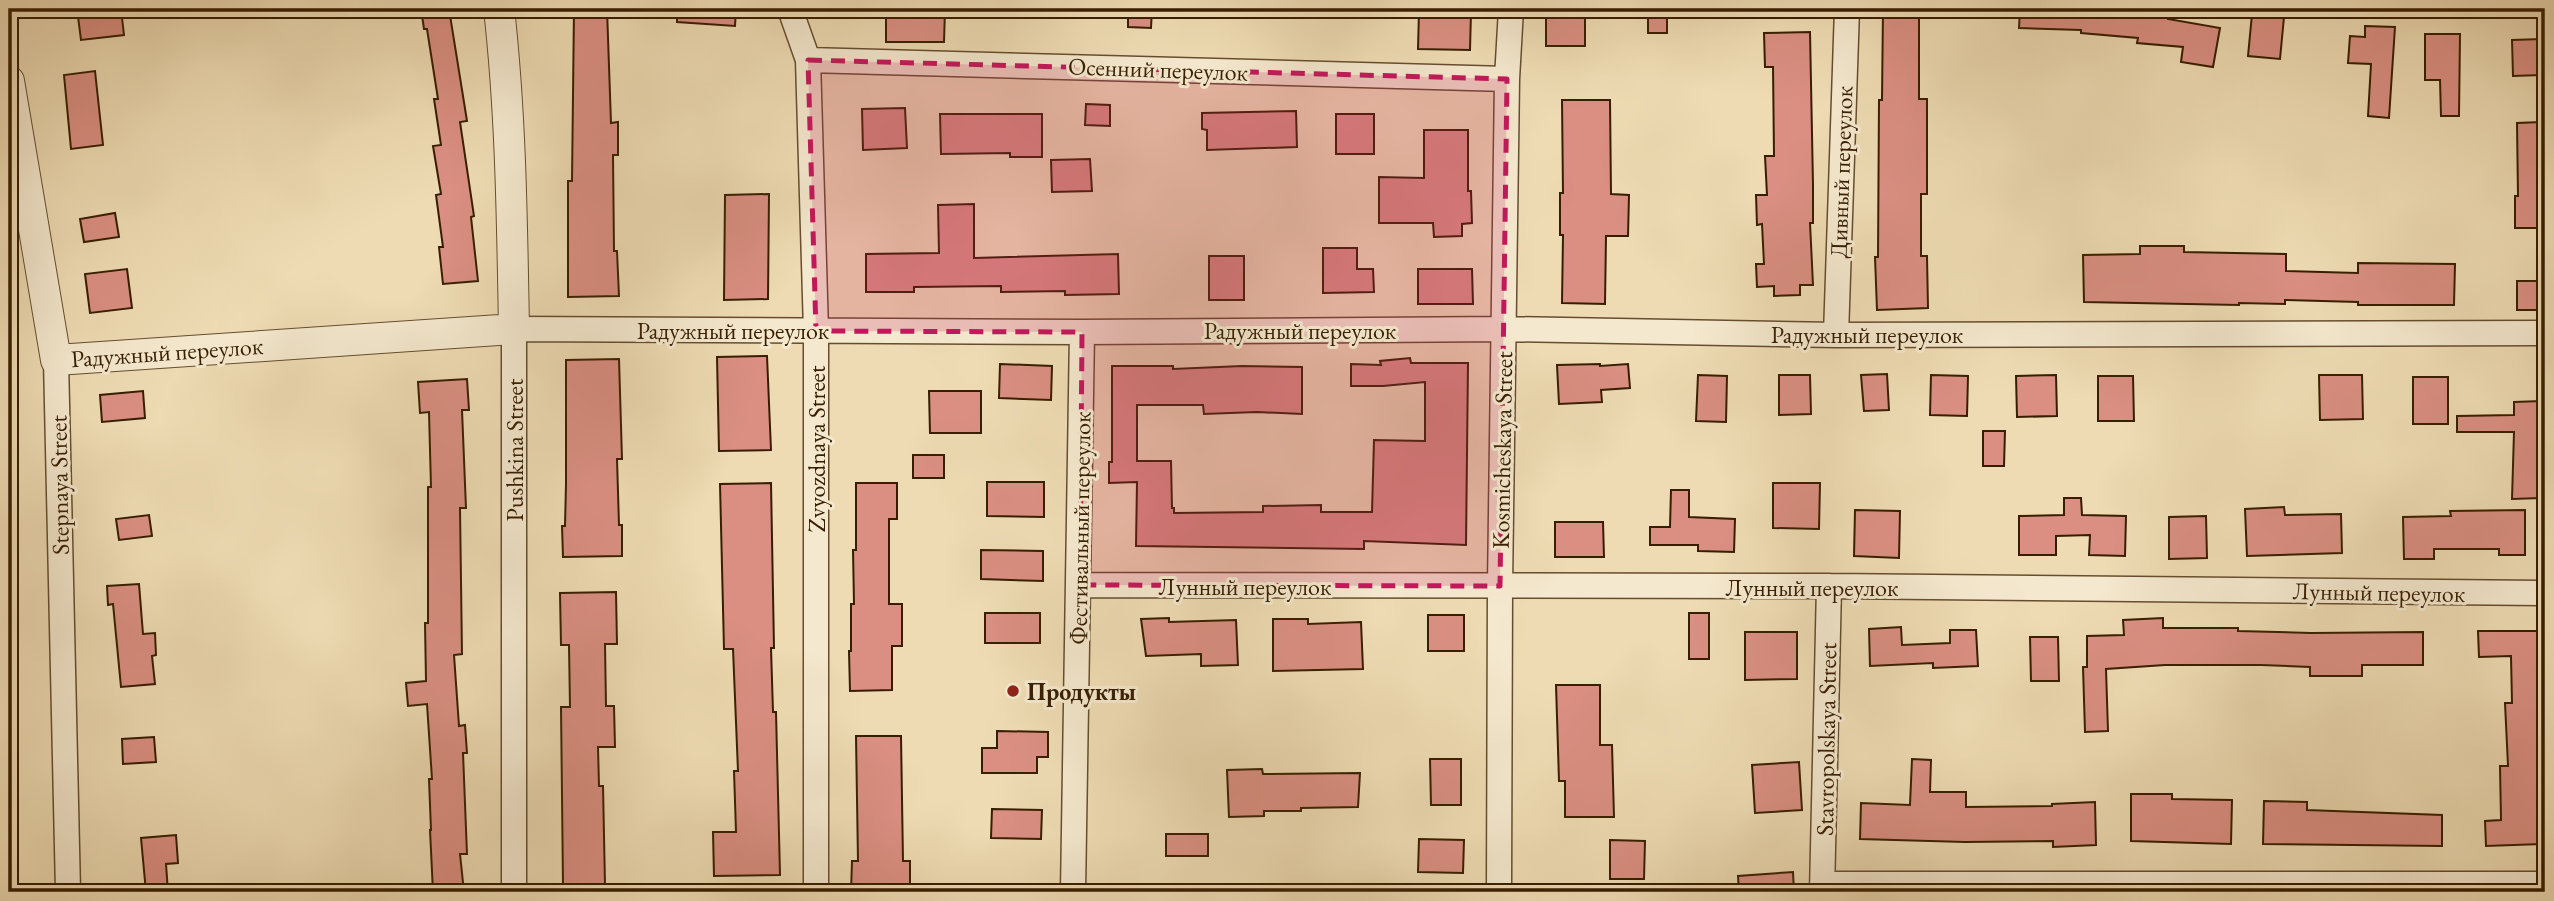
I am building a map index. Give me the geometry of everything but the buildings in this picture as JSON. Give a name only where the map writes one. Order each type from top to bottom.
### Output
[{"type":"street","name":"Pushkina Street","points":[[499,9],[506,76],[512,208],[514,892]]},
{"type":"street","name":"Zvyozdnaya Street","points":[[790,9],[808,60],[816,331],[816,892]]},
{"type":"street","name":"Kosmicheskaya Street","points":[[1499,892],[1500,586],[1507,79],[1511,9]]},
{"type":"street","name":"Дивный переулок","points":[[1836,335],[1846,9]]},
{"type":"street","name":"Осенний переулок","points":[[808,60],[1507,79]]},
{"type":"street","name":"Stepnaya Street","points":[[9,82],[56,360],[68,892]]},
{"type":"street","name":"Радужный переулок","points":[[56,360],[514,329],[1082,332],[1504,329],[1836,335],[2545,333]]},
{"type":"street","name":"Фестивальный переулок","points":[[1073,892],[1082,332]]},
{"type":"street","name":"Лунный переулок","points":[[1080,585],[1829,586],[2545,593]]},
{"type":"street","name":"Stavropolskaya Street","points":[[1822,888],[1829,586]]},
{"type":"street","points":[[1822,888],[2545,884]]},
{"type":"highlighted area","points":[[808,60],[1507,79],[1500,586],[1080,585],[1082,332],[816,331]]},
{"type":"place","name":"Продукты","points":[[1013,691]]}]
